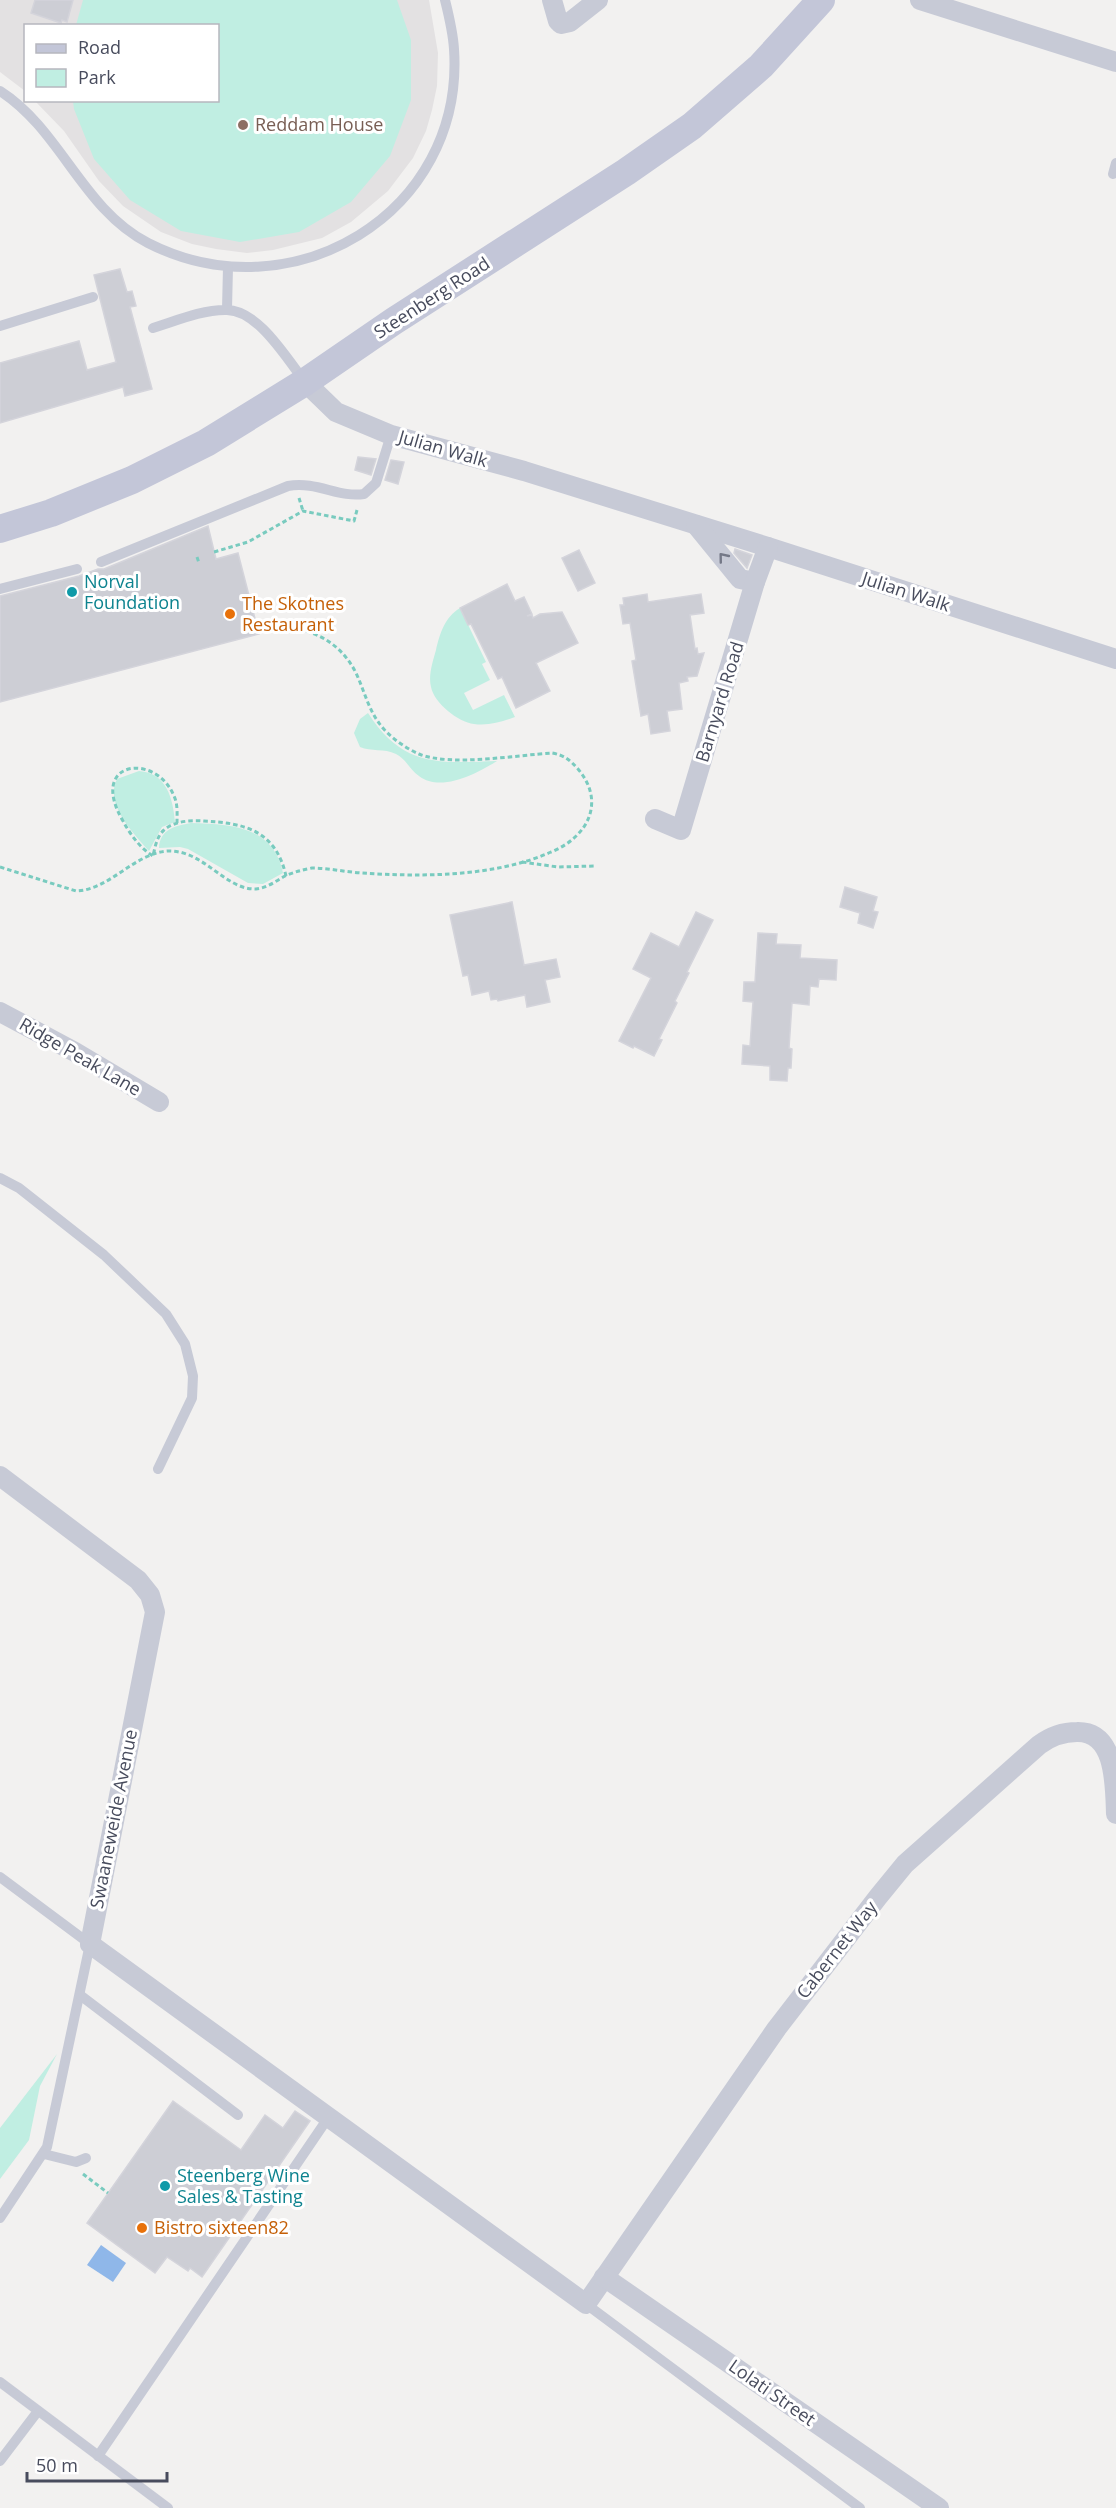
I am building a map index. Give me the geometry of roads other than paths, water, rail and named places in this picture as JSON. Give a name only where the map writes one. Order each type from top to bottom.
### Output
[{"type":"main road","name":"Steenberg Road","points":[[0,529],[51,513],[132,480],[206,443],[305,382],[394,321],[616,179],[692,126],[760,66],[820,0]]},
{"type":"street","points":[[552,0],[561,24],[570,22],[598,0]]},
{"type":"street","points":[[920,0],[1116,62]]},
{"type":"street","name":"Julian Walk","points":[[305,382],[336,412],[391,435],[524,471],[1116,659]]},
{"type":"street","points":[[696,525],[740,579],[755,582]]},
{"type":"street","name":"Barnyard Road","points":[[655,819],[681,830],[755,582],[768,547]]},
{"type":"street","name":"Ridge Peak Lane","points":[[0,1012],[75,1052],[159,1102]]},
{"type":"street","name":"Swaaneweide Avenue","points":[[0,1476],[138,1580],[150,1595],[155,1612],[90,1944]]},
{"type":"street","name":"Cabernet Way","points":[[586,2304],[777,2028],[905,1864],[1039,1745],[1050,1736],[1062,1733],[1085,1732],[1095,1736],[1110,1751],[1115,1776],[1116,1814]]},
{"type":"street","points":[[90,1944],[586,2304]]},
{"type":"street","name":"Lolati Street","points":[[604,2277],[939,2508]]},
{"type":"lane","points":[[0,91],[33,119],[95,200],[126,229],[146,242],[188,260],[228,267],[263,268],[293,263],[344,245],[392,211],[422,172],[433,153],[450,101],[454,50],[445,0]]},
{"type":"lane","points":[[227,309],[228,267]]},
{"type":"lane","points":[[0,326],[93,297]]},
{"type":"lane","points":[[153,328],[227,309],[249,316],[265,332],[305,382]]},
{"type":"lane","points":[[101,562],[288,486],[314,485],[348,494],[364,494],[376,483],[391,435]]},
{"type":"lane","points":[[0,589],[77,569]]},
{"type":"lane","points":[[0,1178],[19,1188],[104,1255],[166,1314],[185,1344],[193,1376],[192,1398],[158,1469]]},
{"type":"lane","points":[[0,1876],[90,1944]]},
{"type":"lane","name":"Swaaneweide Avenue","points":[[0,2218],[45,2154],[53,2129],[90,1944]]},
{"type":"lane","points":[[80,1995],[238,2115]]},
{"type":"lane","points":[[98,2456],[328,2118]]},
{"type":"lane","points":[[45,2154],[81,2160]]},
{"type":"lane","points":[[586,2304],[860,2508]]},
{"type":"lane","points":[[0,2382],[168,2508]]},
{"type":"lane","points":[[0,2461],[38,2411]]},
{"type":"water","points":[[101,2245],[126,2263],[113,2282],[87,2265]]},
{"type":"place","name":"Reddam House","points":[[243,125]]},
{"type":"place","name":"Norval Foundation","points":[[72,592]]},
{"type":"place","name":"The Skotnes Restaurant","points":[[230,614]]},
{"type":"place","name":"Steenberg Wine Sales & Tasting","points":[[165,2186]]},
{"type":"place","name":"Bistro sixteen82","points":[[142,2228]]}]
